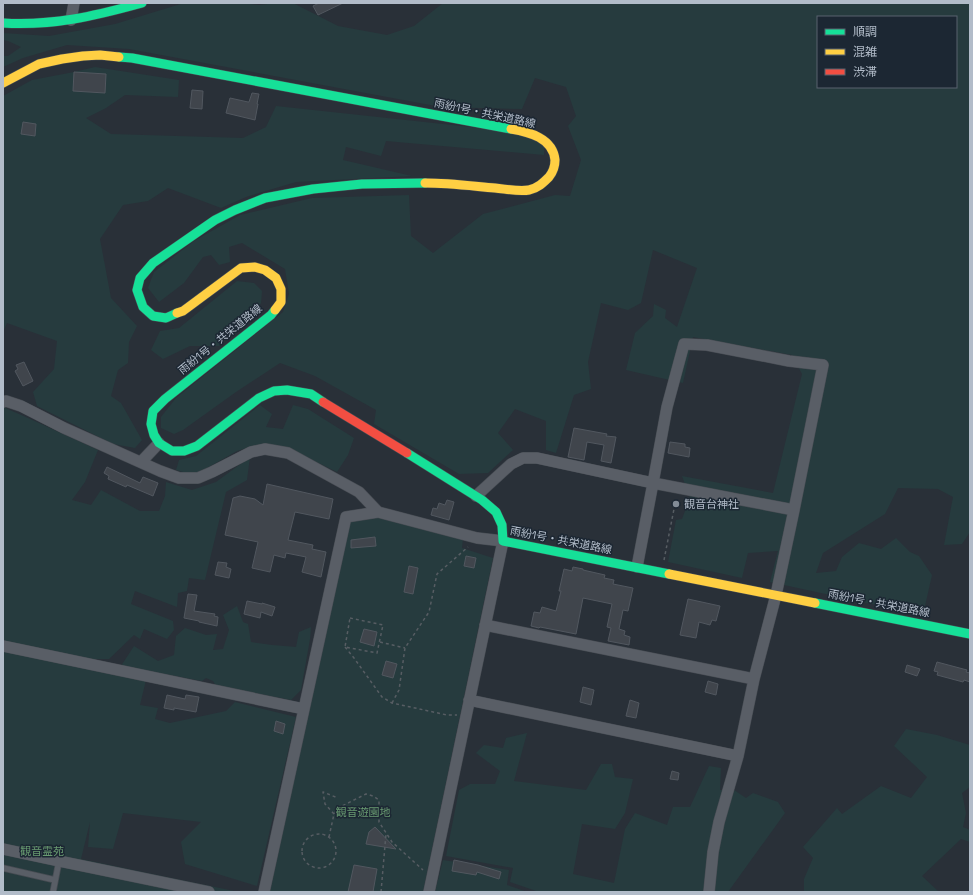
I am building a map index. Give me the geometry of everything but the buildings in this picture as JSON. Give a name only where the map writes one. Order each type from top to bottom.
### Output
[{"type":"street","points":[[71,20],[74,3]]},
{"type":"street","points":[[3,23],[44,24],[89,17],[142,3]]},
{"type":"street","name":"雨紛1号・共栄道路線","points":[[3,83],[39,64],[62,59],[100,55],[132,58],[518,130],[537,136],[547,143],[554,152],[555,163],[552,173],[542,185],[529,190],[511,190],[441,183],[362,184],[313,189],[265,198],[215,220],[153,263],[140,278],[137,290],[143,307],[153,316],[166,318],[183,311],[242,268],[255,267],[265,270],[276,278],[281,289],[281,302],[271,315],[165,399],[153,411],[151,424],[154,435],[159,443],[172,451],[184,452],[197,446],[259,398],[274,391],[287,390],[311,394],[482,500],[496,512],[502,525],[503,541],[970,634]]},
{"type":"street","points":[[636,567],[667,407],[684,344],[707,345],[789,361],[823,365],[776,595],[754,679],[738,756],[719,822],[713,852],[709,892]]},
{"type":"street","points":[[3,402],[6,401],[22,406],[64,428],[179,478],[198,478],[251,452],[265,449],[288,453],[359,492],[378,512]]},
{"type":"street","points":[[141,462],[159,443]]},
{"type":"street","points":[[476,496],[511,464],[522,458],[537,458],[653,483],[794,510]]},
{"type":"street","points":[[264,892],[346,517],[378,512],[477,538],[503,541],[429,892]]},
{"type":"street","points":[[485,625],[754,679]]},
{"type":"street","points":[[3,646],[304,709]]},
{"type":"street","points":[[470,700],[738,756]]},
{"type":"street","points":[[3,849],[209,892]]},
{"type":"lane","points":[[52,892],[59,861]]},
{"type":"lane","points":[[3,868],[55,880]]},
{"type":"path","points":[[661,572],[674,509]]},
{"type":"path","points":[[392,703],[399,690],[405,648],[430,612],[437,574],[468,546],[470,536]]},
{"type":"path","points":[[345,647],[377,653],[383,625],[350,618],[345,647],[382,697],[392,703],[447,715],[466,714]]},
{"type":"path","points":[[380,642],[405,648]]},
{"type":"path","points":[[334,814],[325,804],[323,792],[338,798]]},
{"type":"path","points":[[329,837],[334,814],[338,808],[366,794],[373,796],[379,800],[379,822],[392,842],[432,878]]},
{"type":"path","points":[[381,892],[386,833]]},
{"type":"path","points":[[318,834],[329,837],[335,847],[335,858],[327,867],[321,869],[310,866],[302,857],[302,846],[308,838],[313,835],[318,834]]},
{"type":"green space","points":[[184,3],[242,3],[259,5],[293,3],[338,26],[387,35],[414,26],[443,3],[970,3],[970,532],[962,544],[944,545],[953,497],[938,489],[898,488],[885,514],[823,553],[816,573],[836,571],[842,557],[859,543],[881,549],[896,538],[910,552],[919,556],[932,575],[923,615],[770,582],[778,551],[748,553],[742,578],[668,562],[676,520],[682,519],[690,498],[682,476],[773,493],[802,374],[792,355],[693,337],[683,383],[626,370],[635,333],[653,316],[654,304],[666,310],[665,318],[677,327],[697,268],[653,250],[641,303],[628,310],[601,303],[588,362],[591,389],[574,395],[556,453],[546,450],[546,421],[515,409],[498,433],[513,450],[488,473],[459,474],[374,424],[376,410],[315,376],[280,363],[183,430],[174,434],[161,428],[161,417],[176,398],[283,312],[289,294],[285,269],[242,243],[229,247],[230,262],[219,265],[211,255],[203,257],[184,283],[159,302],[148,288],[154,272],[194,241],[240,215],[312,198],[409,195],[411,236],[433,253],[483,214],[555,195],[570,196],[581,160],[568,126],[576,116],[566,87],[535,78],[522,109],[441,107],[129,49],[67,45],[23,58],[3,67],[3,56],[8,56],[21,47],[3,40],[3,33],[49,36],[115,24]]},
{"type":"green space","points":[[95,67],[179,80],[178,97],[125,95],[106,108],[86,118],[111,134],[243,138],[266,127],[276,106],[545,135],[544,155],[386,141],[381,156],[346,147],[343,160],[412,176],[296,182],[246,197],[221,208],[168,188],[148,201],[123,205],[100,239],[111,298],[137,326],[129,342],[128,363],[118,370],[111,396],[121,403],[142,440],[135,448],[113,444],[37,406],[33,392],[54,369],[57,341],[7,323],[3,332],[3,96],[32,80]]},
{"type":"green space","points":[[237,281],[254,283],[262,291],[261,303],[254,315],[219,346],[190,346],[163,359],[151,350],[160,331],[179,328]]},
{"type":"green space","points":[[260,405],[272,414],[266,427],[283,429],[293,405],[308,409],[354,438],[348,455],[337,472],[294,451],[257,445],[237,451],[200,472],[183,472],[176,470],[179,460],[196,456]]},
{"type":"green space","name":"観音霊苑","points":[[3,407],[98,450],[85,482],[72,500],[91,505],[101,490],[140,511],[159,511],[165,496],[166,482],[192,490],[216,482],[250,457],[247,480],[226,492],[205,580],[189,578],[187,591],[178,593],[177,607],[135,591],[131,604],[173,621],[174,630],[167,639],[144,629],[140,639],[134,635],[109,659],[88,659],[146,680],[140,705],[158,708],[155,719],[170,723],[226,711],[235,702],[296,717],[257,886],[185,864],[181,842],[201,822],[123,813],[113,849],[88,847],[90,822],[81,859],[239,892],[3,892]]},
{"type":"green space","name":"観音遊園地","points":[[379,516],[463,538],[462,548],[493,558],[423,892],[270,891],[349,520]]},
{"type":"green space","points":[[237,606],[243,622],[248,624],[251,642],[296,647],[299,632],[311,627],[301,690],[291,700],[216,686],[213,681],[206,678],[202,681],[121,666],[134,646],[158,661],[174,655],[176,636],[185,628],[206,635],[217,634],[213,650],[223,649],[229,630],[223,615]]},
{"type":"green space","points":[[906,729],[937,735],[970,745],[970,787],[962,793],[966,813],[963,827],[970,830],[970,842],[961,839],[922,876],[939,892],[804,892],[804,879],[813,858],[803,847],[837,808],[842,814],[881,786],[911,798],[927,777],[894,746]]},
{"type":"green space","points":[[527,733],[514,781],[586,790],[601,764],[612,764],[615,777],[633,779],[625,813],[615,829],[582,824],[573,874],[614,883],[625,829],[635,813],[667,825],[673,807],[690,807],[709,766],[721,768],[720,790],[734,790],[746,798],[753,793],[778,802],[785,813],[728,892],[713,892],[706,878],[703,892],[539,892],[510,882],[513,868],[446,856],[459,790],[470,784],[495,784],[500,771],[476,753],[484,745],[503,748],[506,738]]},
{"type":"green space","points":[[443,860],[509,870],[507,885],[527,892],[435,892]]},
{"type":"traffic: fast","points":[[3,23],[39,23],[74,19],[142,3]]},
{"type":"traffic: fast","points":[[119,57],[132,58],[511,129]]},
{"type":"traffic: fast","points":[[177,313],[166,318],[153,316],[143,307],[137,290],[140,278],[153,263],[215,220],[265,198],[313,189],[362,184],[425,183]]},
{"type":"traffic: fast","points":[[275,310],[271,315],[165,399],[153,411],[151,424],[154,435],[159,443],[172,451],[184,451],[197,446],[259,398],[274,391],[287,390],[311,394],[323,402]]},
{"type":"traffic: fast","points":[[407,453],[482,500],[496,512],[502,525],[503,541],[669,574]]},
{"type":"traffic: fast","points":[[815,603],[970,634]]},
{"type":"traffic: slow","points":[[3,83],[39,64],[83,56],[100,55],[119,57]]},
{"type":"traffic: slow","points":[[425,183],[521,191],[538,187],[553,171],[555,160],[553,152],[550,146],[539,137],[511,129]]},
{"type":"traffic: slow","points":[[177,313],[183,311],[241,268],[255,267],[265,270],[276,278],[281,289],[281,302],[275,310]]},
{"type":"traffic: slow","points":[[669,574],[815,603]]},
{"type":"traffic: jam","points":[[323,402],[407,453]]},
{"type":"place","name":"観音台神社","points":[[676,504]]}]
